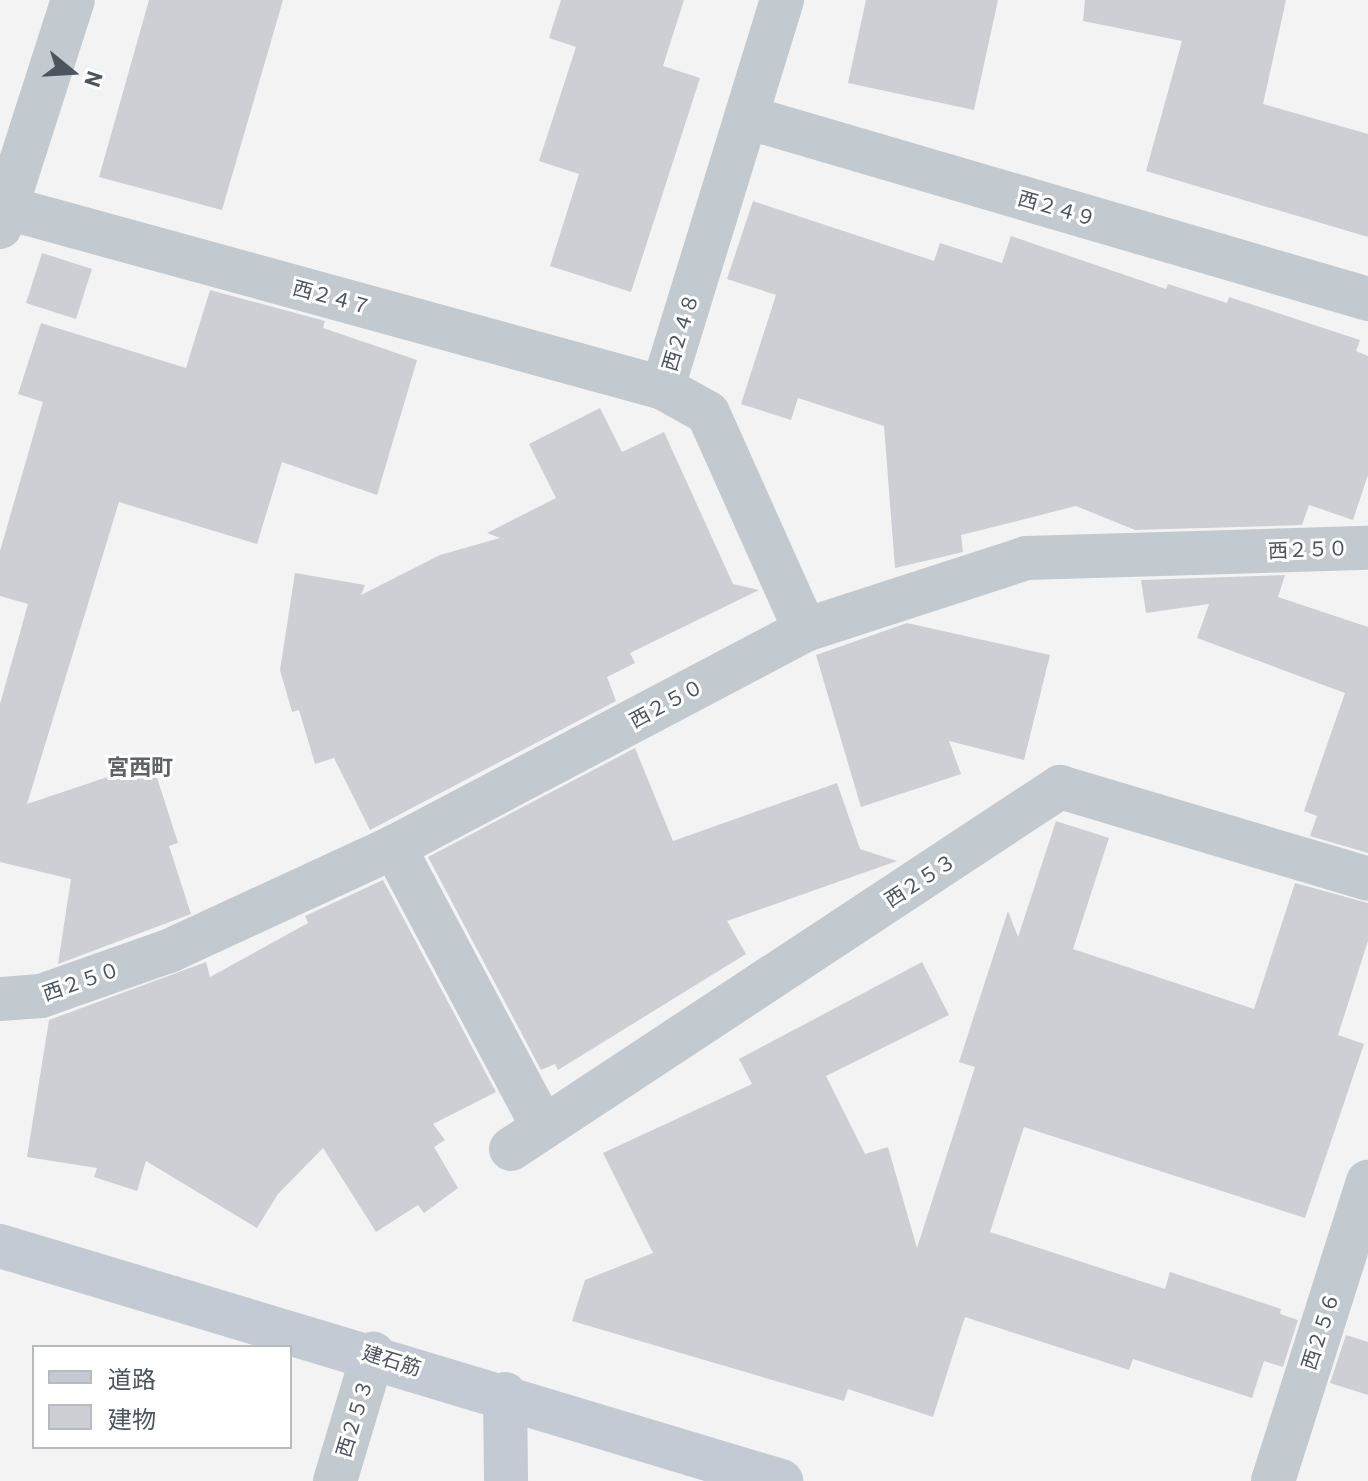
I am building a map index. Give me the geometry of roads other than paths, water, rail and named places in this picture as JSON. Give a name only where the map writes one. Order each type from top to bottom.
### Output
[{"type":"street","points":[[2,214],[73,0]]},
{"type":"street","name":"西２４８","points":[[782,0],[663,388],[708,413],[805,630]]},
{"type":"street","name":"西２４９","points":[[746,117],[1368,299]]},
{"type":"street","name":"西２４７","points":[[2,214],[663,388]]},
{"type":"street","name":"西２５０","points":[[0,999],[41,996],[169,951],[394,847],[805,630],[1026,558],[1368,548]]},
{"type":"street","name":"西２５３","points":[[394,847],[527,1138],[1060,787],[1368,879]]},
{"type":"street","name":"西２５６","points":[[1273,1481],[1368,1182]]},
{"type":"street","name":"建石筋","points":[[0,1246],[373,1354],[781,1481]]},
{"type":"street","name":"西２５３","points":[[335,1481],[373,1354]]},
{"type":"street","points":[[505,1394],[506,1481]]},
{"type":"district","name":"宮西町","points":[[140,767]]}]
